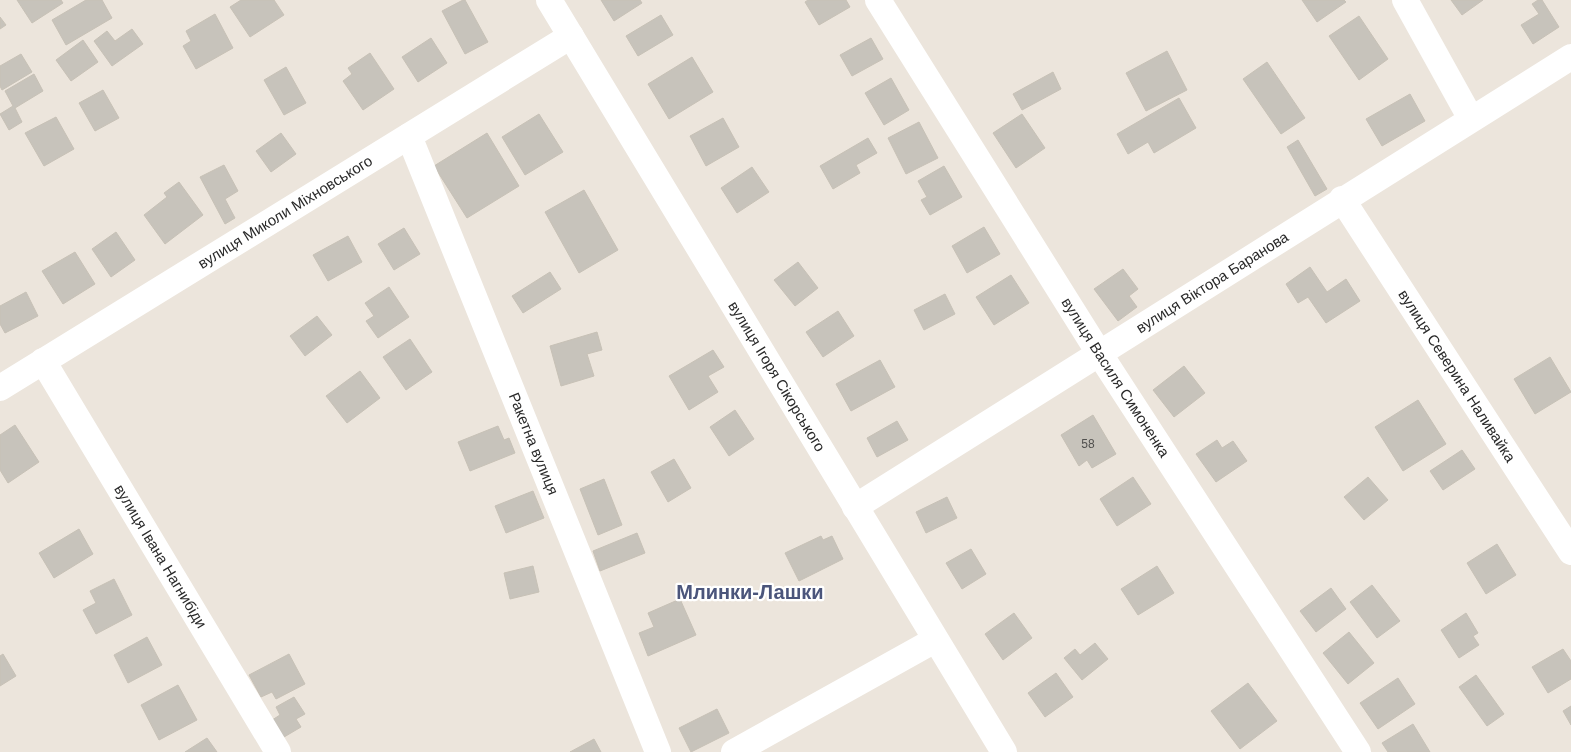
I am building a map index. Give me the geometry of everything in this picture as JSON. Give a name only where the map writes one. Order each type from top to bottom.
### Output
[{"type":"street","name":"вулиця Ігоря Сікорського","points":[[549,0],[1004,752]]},
{"type":"street","name":"вулиця Василя Симоненка","points":[[878,0],[1099,353],[1358,752]]},
{"type":"street","points":[[1404,0],[1472,119]]},
{"type":"street","name":"вулиця Миколи Міхновського","points":[[0,388],[571,36]]},
{"type":"street","name":"вулиця Віктора Баранова","points":[[855,507],[1342,199],[1571,57]]},
{"type":"street","name":"Ракетна вулиця","points":[[409,136],[658,752]]},
{"type":"street","name":"вулиця Северина Наливайка","points":[[1342,199],[1571,552]]},
{"type":"street","name":"вулиця Івана Нагнибіди","points":[[43,361],[278,752]]},
{"type":"street","points":[[734,752],[935,640]]},
{"type":"building","points":[[17,0],[61,0],[63,3],[32,23]]},
{"type":"building","points":[[86,0],[102,0],[112,18],[66,45],[52,20]]},
{"type":"building","points":[[241,0],[274,0],[284,15],[250,37],[230,7]]},
{"type":"building","points":[[465,0],[488,42],[465,54],[442,11]]},
{"type":"building","points":[[601,0],[640,0],[642,3],[614,21]]},
{"type":"building","points":[[808,0],[846,0],[850,7],[819,25],[805,2]]},
{"type":"building","points":[[1302,0],[1344,0],[1346,2],[1317,22]]},
{"type":"building","points":[[1451,0],[1483,0],[1462,15]]},
{"type":"building","points":[[1542,0],[1559,27],[1533,44],[1521,25],[1539,14],[1532,4]]},
{"type":"building","points":[[215,14],[233,48],[196,69],[183,46],[191,41],[186,31]]},
{"type":"building","points":[[661,15],[673,35],[638,56],[626,36]]},
{"type":"building","points":[[1359,16],[1388,59],[1359,80],[1329,36]]},
{"type":"building","points":[[0,17],[6,25],[0,29]]},
{"type":"building","points":[[132,29],[143,44],[112,66],[94,41],[107,31],[115,41]]},
{"type":"building","points":[[431,38],[447,63],[418,82],[402,57]]},
{"type":"building","points":[[871,38],[883,59],[852,76],[840,55]]},
{"type":"building","points":[[83,40],[98,62],[71,81],[56,60]]},
{"type":"building","points":[[1167,51],[1187,90],[1146,111],[1126,73]]},
{"type":"building","points":[[370,53],[394,89],[363,110],[343,81],[352,74],[348,68]]},
{"type":"building","points":[[21,54],[32,72],[2,90],[0,86],[0,66]]},
{"type":"building","points":[[692,57],[713,92],[669,119],[648,84]]},
{"type":"building","points":[[1267,62],[1305,118],[1281,134],[1243,79]]},
{"type":"building","points":[[286,67],[306,103],[284,115],[264,80]]},
{"type":"building","points":[[1053,72],[1061,89],[1022,110],[1013,94]]},
{"type":"building","points":[[34,74],[43,91],[15,108],[22,122],[9,130],[0,114],[13,106],[5,91]]},
{"type":"building","points":[[891,78],[909,110],[884,125],[865,93]]},
{"type":"building","points":[[103,90],[119,118],[95,131],[79,103]]},
{"type":"building","points":[[1410,94],[1425,121],[1382,146],[1366,119]]},
{"type":"building","points":[[1179,98],[1196,128],[1154,153],[1148,142],[1128,154],[1117,134]]},
{"type":"building","points":[[539,114],[563,152],[525,175],[502,137]]},
{"type":"building","points":[[1022,114],[1045,148],[1016,168],[993,133]]},
{"type":"building","points":[[56,117],[74,149],[44,166],[25,133]]},
{"type":"building","points":[[723,118],[739,147],[706,166],[690,136]]},
{"type":"building","points":[[919,122],[938,158],[906,174],[888,138]]},
{"type":"building","points":[[281,133],[296,154],[271,172],[256,151]]},
{"type":"building","points":[[487,133],[519,186],[467,218],[434,166]]},
{"type":"building","points":[[868,138],[877,153],[856,165],[860,173],[833,189],[820,166]]},
{"type":"building","points":[[1298,140],[1327,189],[1315,196],[1287,147]]},
{"type":"building","points":[[224,165],[238,191],[225,199],[235,218],[225,224],[200,177]]},
{"type":"building","points":[[944,166],[962,197],[930,215],[921,200],[927,197],[918,181]]},
{"type":"building","points":[[752,167],[769,192],[737,213],[721,188]]},
{"type":"building","points":[[179,182],[203,215],[165,244],[144,215],[167,197],[164,193]]},
{"type":"building","points":[[584,190],[618,250],[579,273],[545,212]]},
{"type":"building","points":[[984,227],[1000,254],[967,273],[952,246]]},
{"type":"building","points":[[404,228],[420,254],[394,270],[378,244]]},
{"type":"building","points":[[116,232],[135,260],[111,277],[92,249]]},
{"type":"building","points":[[348,236],[362,262],[328,281],[313,255]]},
{"type":"building","points":[[75,252],[95,284],[63,304],[42,271]]},
{"type":"building","points":[[798,262],[818,288],[795,306],[774,280]]},
{"type":"building","points":[[1310,267],[1327,292],[1346,279],[1360,301],[1326,323],[1308,297],[1298,303],[1286,284]]},
{"type":"building","points":[[1123,269],[1138,289],[1129,296],[1137,307],[1118,321],[1094,289]]},
{"type":"building","points":[[550,272],[561,289],[523,313],[512,296]]},
{"type":"building","points":[[1011,275],[1029,303],[994,325],[976,297]]},
{"type":"building","points":[[389,287],[409,317],[378,338],[366,321],[374,316],[365,303]]},
{"type":"building","points":[[26,292],[38,316],[5,333],[0,324],[0,306]]},
{"type":"building","points":[[945,294],[955,314],[924,330],[914,310]]},
{"type":"building","points":[[838,311],[854,336],[823,357],[806,332]]},
{"type":"building","points":[[317,316],[332,335],[305,356],[290,336]]},
{"type":"building","points":[[597,332],[602,350],[587,354],[594,376],[561,386],[550,346]]},
{"type":"building","points":[[410,339],[432,372],[406,390],[383,357]]},
{"type":"building","points":[[713,350],[724,367],[708,376],[718,392],[689,410],[669,376]]},
{"type":"building","points":[[1550,357],[1571,392],[1535,414],[1514,379]]},
{"type":"building","points":[[880,360],[895,387],[851,411],[836,384]]},
{"type":"building","points":[[1184,366],[1205,393],[1174,417],[1153,390]]},
{"type":"building","points":[[360,371],[380,398],[347,423],[326,396]]},
{"type":"building","points":[[1418,400],[1446,444],[1403,471],[1375,427]]},
{"type":"building","points":[[735,410],[754,439],[729,456],[710,427]]},
{"type":"building","points":[[1093,415],[1116,454],[1092,468],[1087,460],[1079,466],[1061,435]]},
{"type":"building","points":[[897,421],[908,440],[877,457],[867,438]]},
{"type":"building","points":[[15,425],[39,462],[8,483],[0,470],[0,435]]},
{"type":"building","points":[[498,426],[504,440],[509,438],[515,453],[470,471],[458,442]]},
{"type":"building","points":[[1217,440],[1222,448],[1233,441],[1247,461],[1216,482],[1196,454]]},
{"type":"building","points":[[1462,450],[1475,469],[1443,490],[1430,471]]},
{"type":"building","points":[[674,459],[691,488],[668,502],[651,472]]},
{"type":"building","points":[[1133,477],[1151,504],[1117,526],[1100,499]]},
{"type":"building","points":[[1368,477],[1388,500],[1364,520],[1344,497]]},
{"type":"building","points":[[604,479],[622,525],[598,535],[580,489]]},
{"type":"building","points":[[533,491],[544,518],[506,533],[495,506]]},
{"type":"building","points":[[947,497],[957,518],[926,533],[916,512]]},
{"type":"building","points":[[79,529],[93,554],[54,578],[39,553]]},
{"type":"building","points":[[637,533],[645,553],[600,571],[593,551]]},
{"type":"building","points":[[821,536],[823,540],[832,536],[843,559],[799,581],[785,553]]},
{"type":"building","points":[[1497,544],[1516,575],[1486,594],[1467,563]]},
{"type":"building","points":[[971,549],[986,574],[962,589],[946,563]]},
{"type":"building","points":[[533,566],[539,592],[510,599],[504,573]]},
{"type":"building","points":[[1157,566],[1174,593],[1138,615],[1121,589]]},
{"type":"building","points":[[114,579],[132,615],[96,634],[83,610],[96,603],[90,591]]},
{"type":"building","points":[[1372,585],[1400,621],[1377,638],[1350,602]]},
{"type":"building","points":[[1331,588],[1346,609],[1316,632],[1300,611]]},
{"type":"building","points":[[680,599],[696,635],[648,656],[639,633],[654,627],[648,613]]},
{"type":"building","points":[[1014,613],[1032,638],[1003,660],[985,634]]},
{"type":"building","points":[[1466,613],[1478,633],[1473,636],[1479,645],[1459,658],[1441,630]]},
{"type":"building","points":[[1349,632],[1374,663],[1348,684],[1323,653]]},
{"type":"building","points":[[147,637],[162,665],[128,683],[114,655]]},
{"type":"building","points":[[1095,643],[1108,659],[1082,680],[1064,658],[1075,649],[1080,655]]},
{"type":"building","points":[[1563,649],[1571,661],[1571,679],[1548,693],[1532,667]]},
{"type":"building","points":[[3,654],[16,676],[0,686],[0,656]]},
{"type":"building","points":[[289,654],[305,684],[276,699],[272,692],[261,697],[249,675]]},
{"type":"building","points":[[1056,673],[1073,697],[1045,717],[1028,693]]},
{"type":"building","points":[[1476,675],[1504,714],[1487,726],[1459,687]]},
{"type":"building","points":[[1398,678],[1415,704],[1378,729],[1360,703]]},
{"type":"building","points":[[1248,683],[1277,721],[1240,749],[1211,711]]},
{"type":"building","points":[[178,685],[197,720],[159,740],[141,705]]},
{"type":"building","points":[[294,697],[305,714],[296,719],[301,727],[279,740],[269,722],[280,715],[276,707]]},
{"type":"building","points":[[1571,706],[1571,725],[1563,711]]},
{"type":"building","points":[[717,709],[729,733],[691,752],[679,728]]},
{"type":"building","points":[[1413,724],[1430,752],[1388,752],[1382,743]]},
{"type":"building","points":[[207,738],[217,752],[185,752]]},
{"type":"building","points":[[594,739],[601,752],[570,752]]},
{"type":"district","name":"Млинки-Лашки","points":[[750,592]]}]
